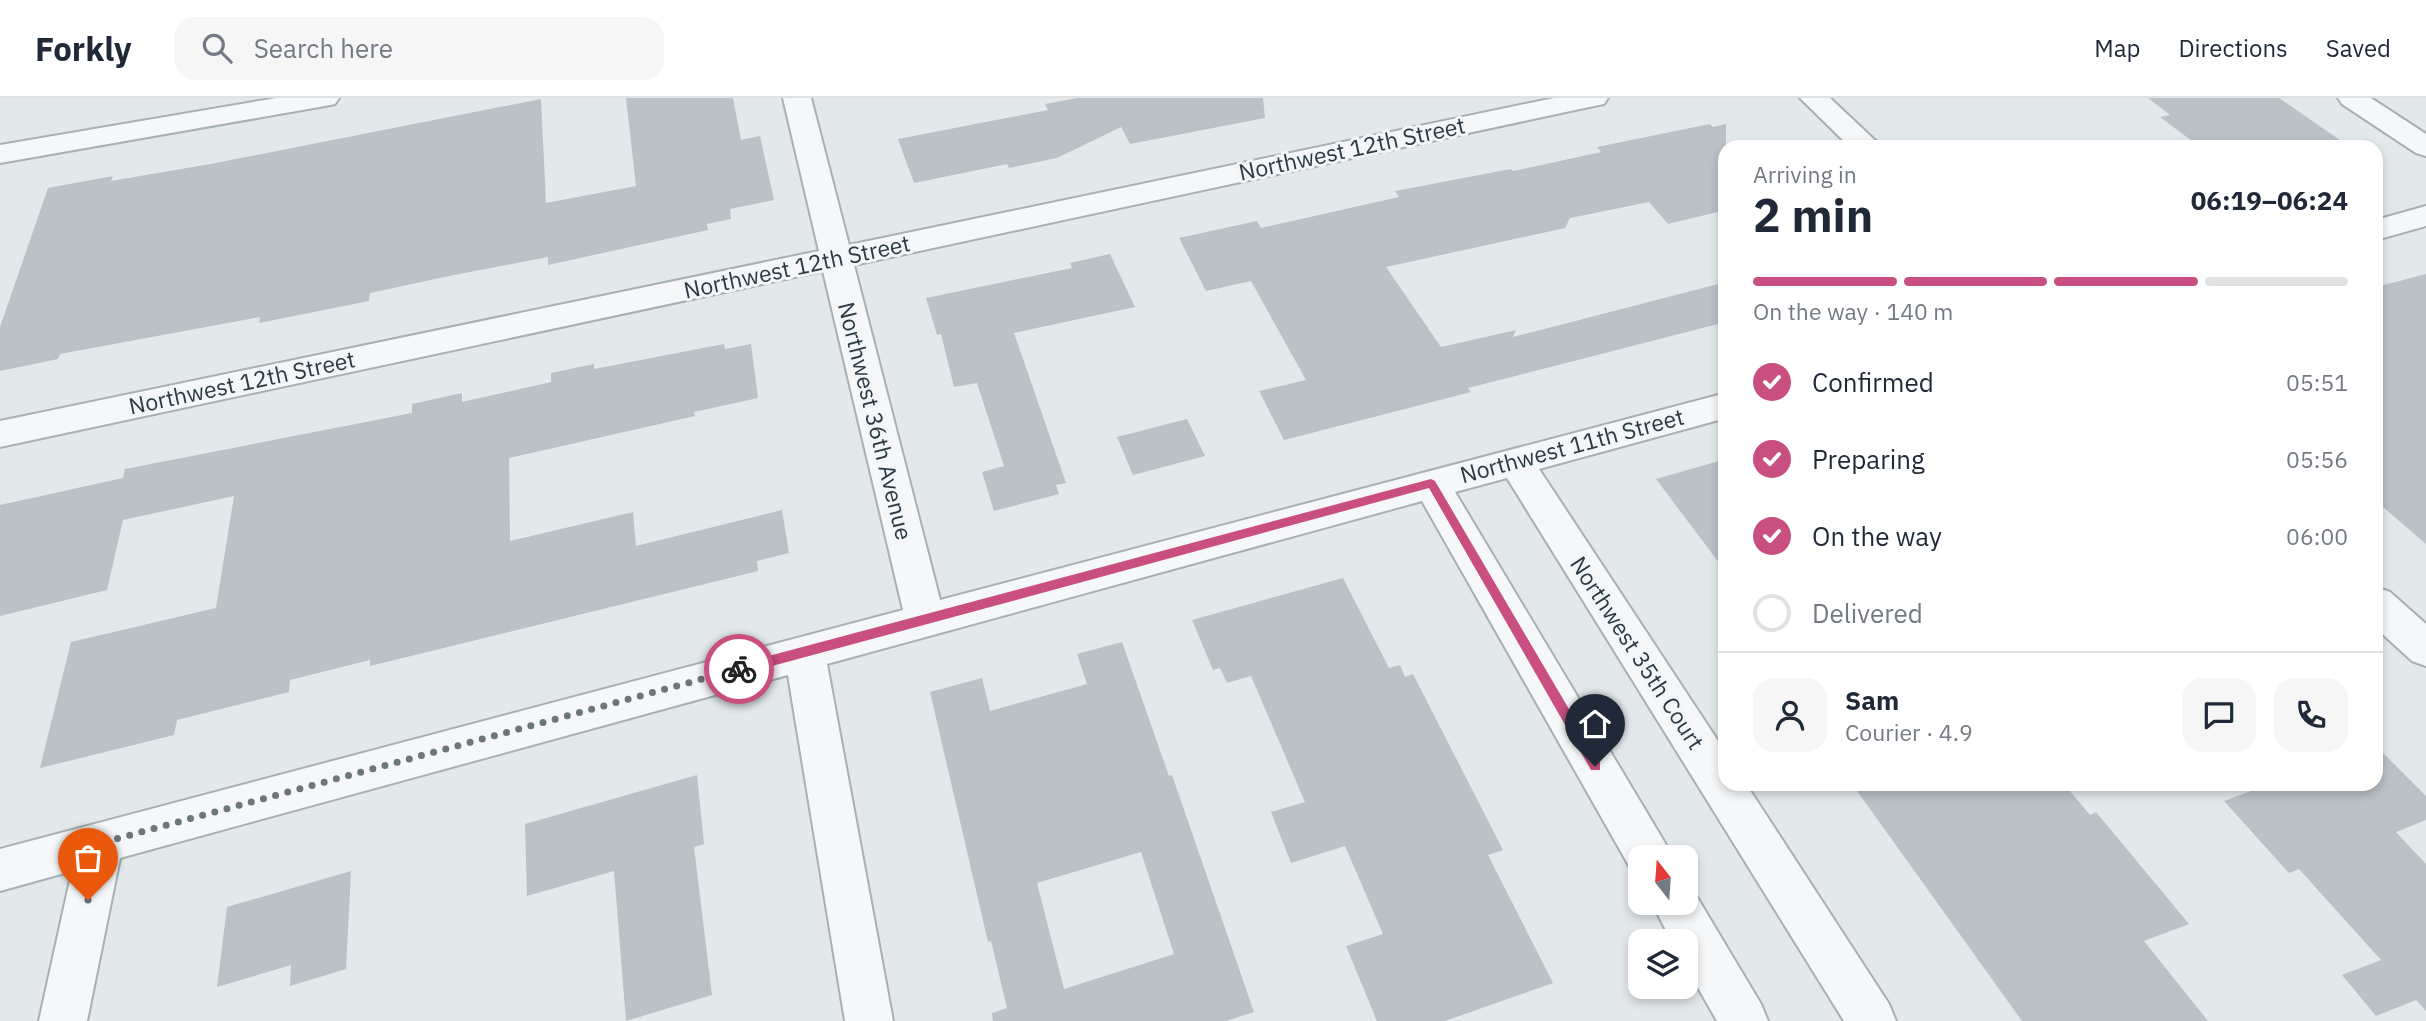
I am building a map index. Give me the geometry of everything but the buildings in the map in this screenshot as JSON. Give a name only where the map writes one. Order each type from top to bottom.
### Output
[{"type":"street","points":[[0,154],[325,98]]},
{"type":"street","name":"Northwest 36th Avenue","points":[[797,98],[834,259],[925,621]]},
{"type":"street","name":"Northwest 12th Street","points":[[0,434],[1594,98]]},
{"type":"street","points":[[1814,98],[1859,140]]},
{"type":"street","points":[[2352,98],[2426,147]]},
{"type":"street","points":[[2383,228],[2426,216]]},
{"type":"street","name":"Northwest 11th Street","points":[[0,870],[1718,407]]},
{"type":"street","name":"Northwest 35th Court","points":[[1515,461],[1718,779]]},
{"type":"street","points":[[1431,484],[1640,845]]},
{"type":"street","points":[[2383,609],[2426,649]]},
{"type":"street","points":[[804,652],[869,1021]]},
{"type":"street","name":"Northwest 35th Court","points":[[1725,791],[1872,1021]]},
{"type":"street","points":[[64,1021],[101,843]]},
{"type":"street","points":[[1682,915],[1744,1021]]},
{"type":"way so far","points":[[88,900],[101,843],[739,669]]},
{"type":"route","points":[[739,669],[1431,484],[1595,766]]}]
